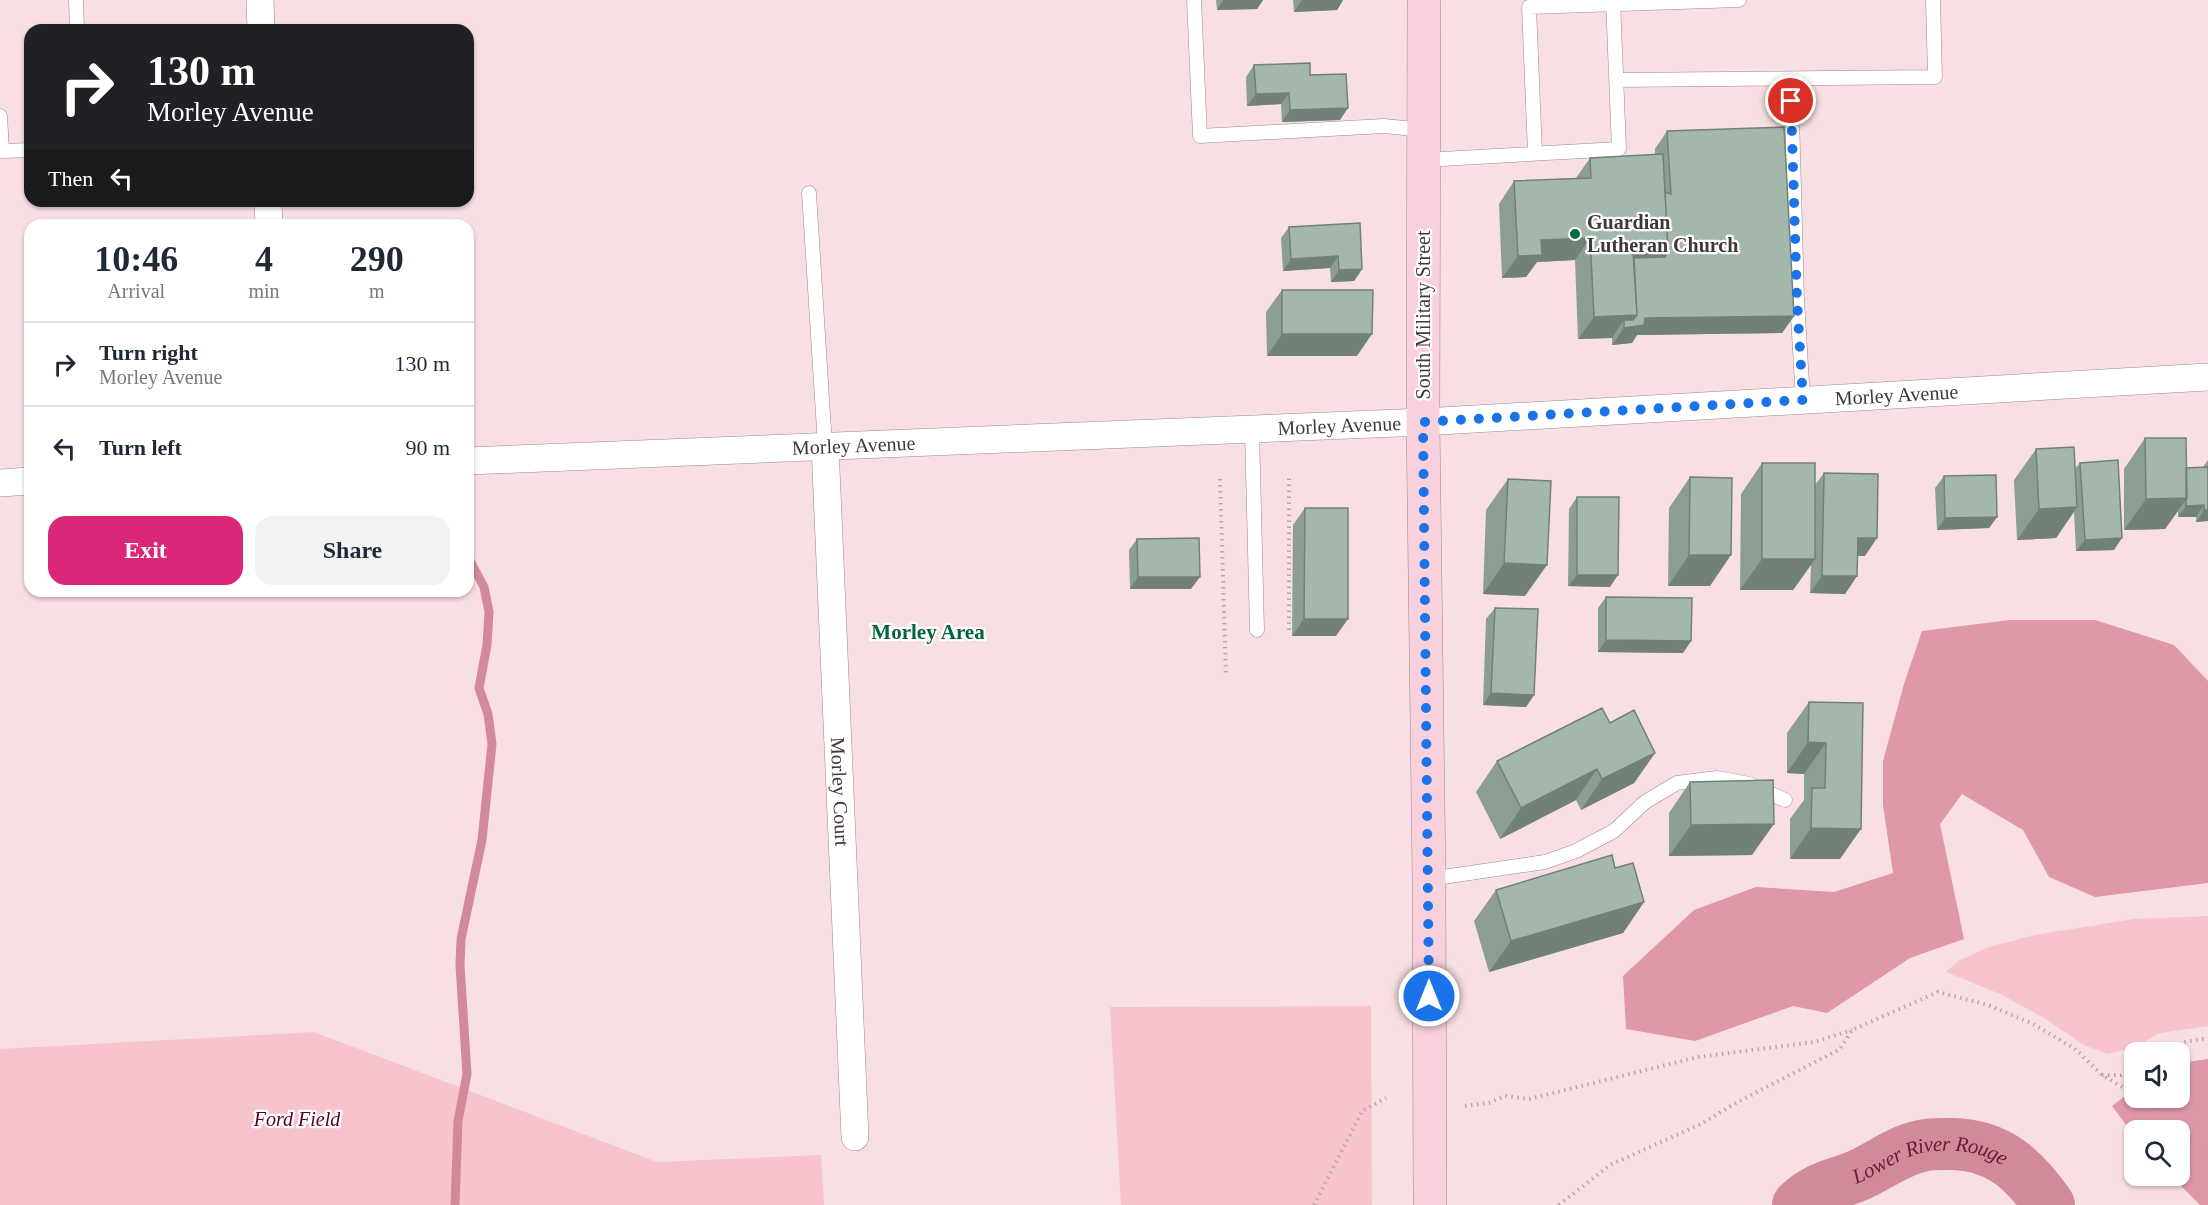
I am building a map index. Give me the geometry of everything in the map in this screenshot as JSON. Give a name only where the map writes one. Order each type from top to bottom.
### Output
[{"type":"street","points":[[260,0],[261,24]]},
{"type":"street","name":"South Military Street","points":[[1424,0],[1423,422],[1429,879],[1430,1205]]},
{"type":"street","name":"Morley Avenue","points":[[474,461],[1423,422],[2208,377]]},
{"type":"street","name":"Morley Court","points":[[825,446],[855,1137]]},
{"type":"street","points":[[0,483],[24,481]]},
{"type":"lane","points":[[75,0],[77,24]]},
{"type":"lane","points":[[1194,0],[1200,136],[1384,126],[1424,145],[1535,153],[1619,149],[1613,2]]},
{"type":"lane","points":[[1535,153],[1528,7],[1613,2],[1739,0]]},
{"type":"lane","points":[[1617,80],[1935,77],[1933,0]]},
{"type":"lane","points":[[1791,79],[1797,288],[1803,400]]},
{"type":"lane","points":[[0,116],[2,151],[24,150]]},
{"type":"lane","points":[[809,193],[825,446]]},
{"type":"lane","points":[[1252,429],[1257,630]]},
{"type":"lane","points":[[1429,879],[1545,862],[1576,851],[1614,831],[1645,802],[1677,783],[1717,778],[1749,784],[1785,801]]},
{"type":"path","points":[[1289,476],[1289,630]]},
{"type":"path","points":[[1220,479],[1226,675]]},
{"type":"path","points":[[1465,1106],[1489,1103],[1505,1096],[1529,1098],[1698,1057],[1814,1042],[1852,1030],[1938,992],[1988,1005],[2031,1023],[2074,1048],[2102,1075],[2124,1088]]},
{"type":"path","points":[[1559,1205],[1610,1165],[1701,1124],[1734,1104],[1840,1049],[1852,1030]]},
{"type":"path","points":[[2185,1042],[2208,1038]]},
{"type":"path","points":[[2102,1075],[2121,1075],[2124,1073]]},
{"type":"path","points":[[1314,1205],[1362,1111],[1386,1098]]},
{"type":"path","points":[[2156,1108],[2172,1118],[2192,1143],[2203,1152],[2208,1151]]},
{"type":"green space","points":[[2208,916],[2208,1026],[2160,1033],[2144,1042],[2124,1042],[2124,1050],[2107,1054],[2084,1045],[2044,1018],[2000,994],[1946,972],[1958,961],[1989,947],[2035,935],[2133,919]]},
{"type":"green space","points":[[1371,1006],[1372,1205],[1121,1205],[1110,1007]]},
{"type":"green space","name":"Ford Field","points":[[314,1032],[657,1162],[821,1155],[824,1205],[0,1205],[0,1049]]},
{"type":"shaded area","points":[[2010,620],[2095,620],[2174,645],[2208,681],[2208,883],[2095,897],[2049,877],[2023,830],[1962,794],[1940,824],[1964,939],[1910,958],[1827,1013],[1793,1006],[1695,1041],[1626,1029],[1623,976],[1694,910],[1756,887],[1834,892],[1893,873],[1883,805],[1883,761],[1904,684],[1922,631]]},
{"type":"shaded area","points":[[2208,1059],[2208,1205],[2200,1205],[2181,1186],[2190,1186],[2190,1120],[2124,1120],[2124,1122],[2112,1106],[2124,1097],[2124,1108],[2190,1108],[2190,1062]]},
{"type":"building","points":[[1310,63],[1310,75],[1346,74],[1348,108],[1290,110],[1289,93],[1256,94],[1254,65]]},
{"type":"building","points":[[1784,127],[1794,316],[1645,318],[1644,325],[1624,328],[1624,320],[1633,320],[1637,315],[1634,258],[1665,257],[1668,252],[1665,192],[1671,194],[1667,131]]},
{"type":"building","name":"Guardian Lutheran Church","points":[[1663,154],[1668,252],[1633,253],[1637,315],[1594,317],[1590,238],[1541,240],[1542,255],[1518,256],[1514,181],[1591,178],[1590,158]]},
{"type":"building","points":[[1360,223],[1362,269],[1339,270],[1338,256],[1291,259],[1289,227]]},
{"type":"building","points":[[1282,290],[1373,290],[1372,334],[1282,334]]},
{"type":"building","points":[[2145,438],[2186,438],[2187,498],[2146,499]]},
{"type":"building","points":[[2074,447],[2077,507],[2039,509],[2036,449]]},
{"type":"building","points":[[2118,460],[2122,538],[2085,540],[2080,463]]},
{"type":"building","points":[[1762,463],[1815,463],[1815,559],[1762,559]]},
{"type":"building","points":[[2208,467],[2208,510],[2204,510],[2204,505],[2186,506],[2186,468]]},
{"type":"building","points":[[1824,473],[1878,474],[1877,538],[1858,538],[1857,576],[1822,576]]},
{"type":"building","points":[[1996,475],[1997,517],[1945,518],[1944,476]]},
{"type":"building","points":[[1690,477],[1732,478],[1731,555],[1689,555]]},
{"type":"building","points":[[1508,479],[1551,481],[1547,565],[1504,563]]},
{"type":"building","points":[[1577,497],[1619,497],[1618,575],[1577,575]]},
{"type":"building","points":[[1305,508],[1348,508],[1348,619],[1304,619]]},
{"type":"building","points":[[1199,538],[1200,577],[1138,577],[1137,539]]},
{"type":"building","points":[[1606,597],[1692,598],[1691,641],[1606,640]]},
{"type":"building","points":[[1495,608],[1538,609],[1534,695],[1491,693]]},
{"type":"building","points":[[1809,702],[1863,703],[1861,829],[1811,828],[1812,788],[1825,788],[1826,743],[1808,742]]},
{"type":"building","points":[[1602,708],[1610,723],[1634,710],[1655,753],[1602,779],[1597,769],[1521,808],[1497,761]]},
{"type":"building","points":[[1773,780],[1774,824],[1691,825],[1690,782]]},
{"type":"building","points":[[1612,855],[1615,868],[1633,863],[1644,902],[1511,941],[1496,890]]},
{"type":"waterway","points":[[455,1205],[458,1121],[467,1074],[460,965],[461,939],[482,840],[492,744],[488,714],[479,688],[487,645],[489,612],[484,587],[474,568]]},
{"type":"waterway","name":"Lower River Rouge","points":[[1798,1205],[1812,1194],[1859,1175],[1904,1151],[1925,1145],[1941,1144],[1969,1145],[1997,1154],[2020,1170],[2049,1205]]},
{"type":"place","name":"Guardian Lutheran Church","points":[[1575,234]]},
{"type":"district","name":"Morley Area","points":[[928,632]]},
{"type":"route","points":[[1429,996],[1423,422],[1803,400],[1797,300],[1791,101]]}]
